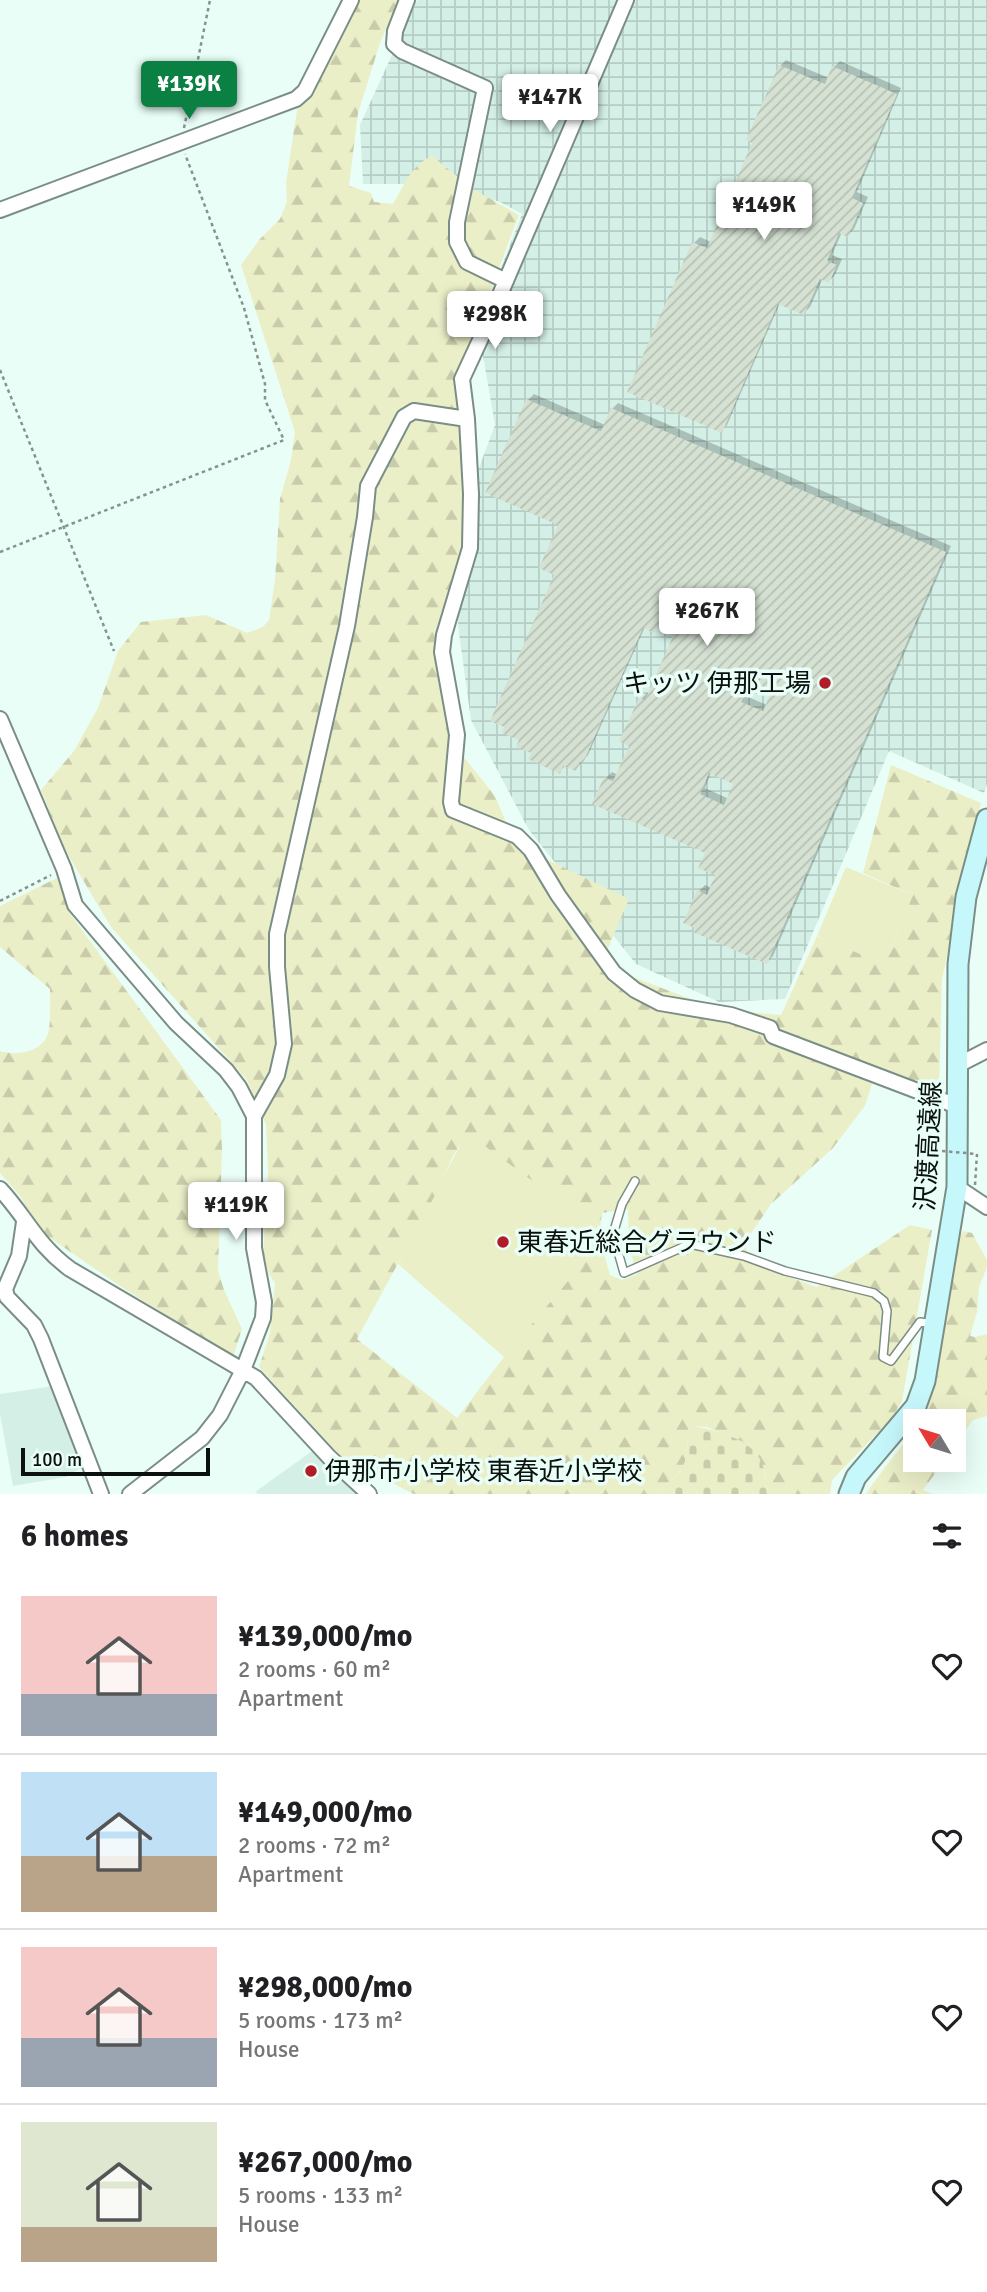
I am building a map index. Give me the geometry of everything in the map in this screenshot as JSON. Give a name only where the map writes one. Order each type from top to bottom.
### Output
[{"type":"main road","name":"沢渡高遠線","points":[[849,1494],[856,1478],[916,1406],[925,1381],[934,1325],[966,1186],[957,1106],[958,964],[966,897],[981,865],[987,819]]},
{"type":"street","points":[[0,210],[296,99],[305,91],[351,0]]},
{"type":"street","points":[[407,0],[395,30],[394,44],[402,51],[485,88],[457,222],[457,242],[467,262],[506,281]]},
{"type":"street","points":[[626,0],[462,379],[471,494],[470,548],[444,635],[442,652],[457,735],[453,810],[517,836],[531,850],[558,895],[614,973],[635,990],[660,1003],[731,1015],[770,1028],[773,1036],[957,1106]]},
{"type":"street","points":[[254,1116],[277,1075],[284,1044],[276,967],[277,934],[347,626],[368,486],[404,417],[414,411],[467,419]]},
{"type":"street","points":[[0,719],[64,869],[75,905],[176,1023],[226,1070],[239,1087],[254,1116],[254,1248],[264,1302],[263,1318],[243,1370],[220,1415],[202,1438],[130,1494]]},
{"type":"street","points":[[958,1065],[987,1050]]},
{"type":"street","points":[[966,1186],[987,1207]]},
{"type":"street","points":[[0,1189],[42,1246],[70,1269],[256,1378],[329,1457],[369,1494]]},
{"type":"street","points":[[24,1222],[19,1256],[5,1289],[7,1297],[34,1325],[41,1339],[101,1494]]},
{"type":"lane","points":[[635,1181],[622,1204],[613,1234],[624,1273],[690,1244],[744,1256],[785,1271],[874,1293],[884,1301],[887,1311],[883,1357],[891,1361],[920,1322],[934,1325]]},
{"type":"path","points":[[0,552],[284,440],[265,400],[265,384],[244,308],[181,143],[211,0]]},
{"type":"path","points":[[0,370],[114,650]]},
{"type":"path","points":[[0,901],[64,869]]},
{"type":"path","points":[[942,1151],[978,1154],[966,1186]]},
{"type":"shaded area","name":"キッツ 伊那工場","points":[[417,0],[987,0],[987,784],[984,793],[889,751],[785,999],[719,1002],[636,964],[529,830],[471,720],[458,626],[462,513],[495,425],[478,327],[522,214],[500,202],[439,184],[363,184],[360,125]]},
{"type":"shaded area","points":[[53,1386],[84,1466],[66,1477],[13,1486],[0,1414],[0,1394]]},
{"type":"shaded area","name":"伊那市小学校 東春近小学校","points":[[315,1449],[363,1494],[255,1492]]},
{"type":"green space","points":[[342,0],[398,0],[380,43],[358,113],[349,186],[371,193],[374,202],[393,204],[414,170],[432,156],[473,189],[519,215],[457,379],[466,489],[465,543],[451,597],[451,741],[495,796],[515,844],[629,899],[601,965],[717,1009],[781,1015],[817,936],[884,964],[913,895],[863,873],[891,765],[981,803],[942,979],[939,1092],[877,1067],[865,1106],[832,1149],[771,1204],[748,1238],[745,1261],[817,1287],[910,1225],[932,1230],[902,1401],[891,1419],[832,1480],[830,1494],[767,1494],[765,1471],[743,1442],[707,1427],[688,1426],[685,1461],[678,1475],[663,1485],[660,1494],[414,1494],[342,1458],[259,1367],[270,1333],[275,1283],[263,1256],[268,1172],[266,1125],[247,1080],[111,927],[64,848],[41,790],[74,751],[98,708],[118,651],[141,622],[206,615],[247,633],[263,627],[269,620],[275,580],[280,499],[291,460],[295,432],[241,265],[259,240],[280,219],[287,202],[286,183],[297,110],[318,47]],"holes":[[[467,1133],[590,1223],[596,1236],[595,1249],[504,1357],[457,1418],[357,1339]],[[628,1209],[629,1247],[637,1274],[622,1280],[610,1275],[599,1236],[602,1213]]]},
{"type":"green space","points":[[846,867],[913,895],[884,964],[817,936]]},
{"type":"green space","points":[[57,878],[71,915],[221,1120],[218,1271],[242,1329],[233,1357],[120,1286],[43,1233],[20,1196],[0,1173],[0,1051],[27,1052],[45,1040],[50,1024],[50,989],[0,947],[0,906]]},
{"type":"green space","name":"東春近総合グラウンド","points":[[467,1132],[590,1223],[596,1236],[595,1249],[504,1357],[398,1264]]},
{"type":"green space","points":[[963,1231],[972,1233],[987,1260],[970,1336],[987,1334],[987,1416],[973,1420],[966,1430],[966,1409],[925,1409],[929,1403],[956,1244]]},
{"type":"green space","points":[[688,1426],[726,1435],[753,1450],[763,1465],[767,1494],[660,1494],[663,1485],[678,1475],[685,1461]]},
{"type":"green space","points":[[903,1444],[903,1472],[936,1472],[923,1490],[933,1494],[866,1494]]},
{"type":"building","points":[[779,65],[825,84],[832,66],[897,94],[852,198],[863,203],[848,237],[839,233],[827,261],[837,265],[829,283],[820,279],[804,315],[778,304],[722,433],[627,392],[692,242],[707,248],[752,143],[746,140]]},
{"type":"building","name":"キッツ 伊那工場","points":[[526,399],[601,431],[611,408],[946,552],[767,964],[693,932],[695,928],[683,923],[697,890],[707,895],[715,875],[698,868],[705,853],[592,804],[604,777],[613,781],[629,746],[619,741],[639,698],[645,700],[673,636],[656,628],[654,633],[643,628],[583,763],[580,762],[576,771],[563,766],[560,774],[528,759],[531,753],[516,747],[519,740],[502,733],[504,727],[490,721],[554,575],[539,568],[558,525],[485,493]],"holes":[[[751,680],[772,690],[763,711],[741,702]],[[709,773],[733,784],[724,805],[700,794]]]},
{"type":"place","name":"キッツ 伊那工場","points":[[825,683]]},
{"type":"place","name":"東春近総合グラウンド","points":[[503,1242]]},
{"type":"place","name":"伊那市小学校 東春近小学校","points":[[311,1471]]}]
